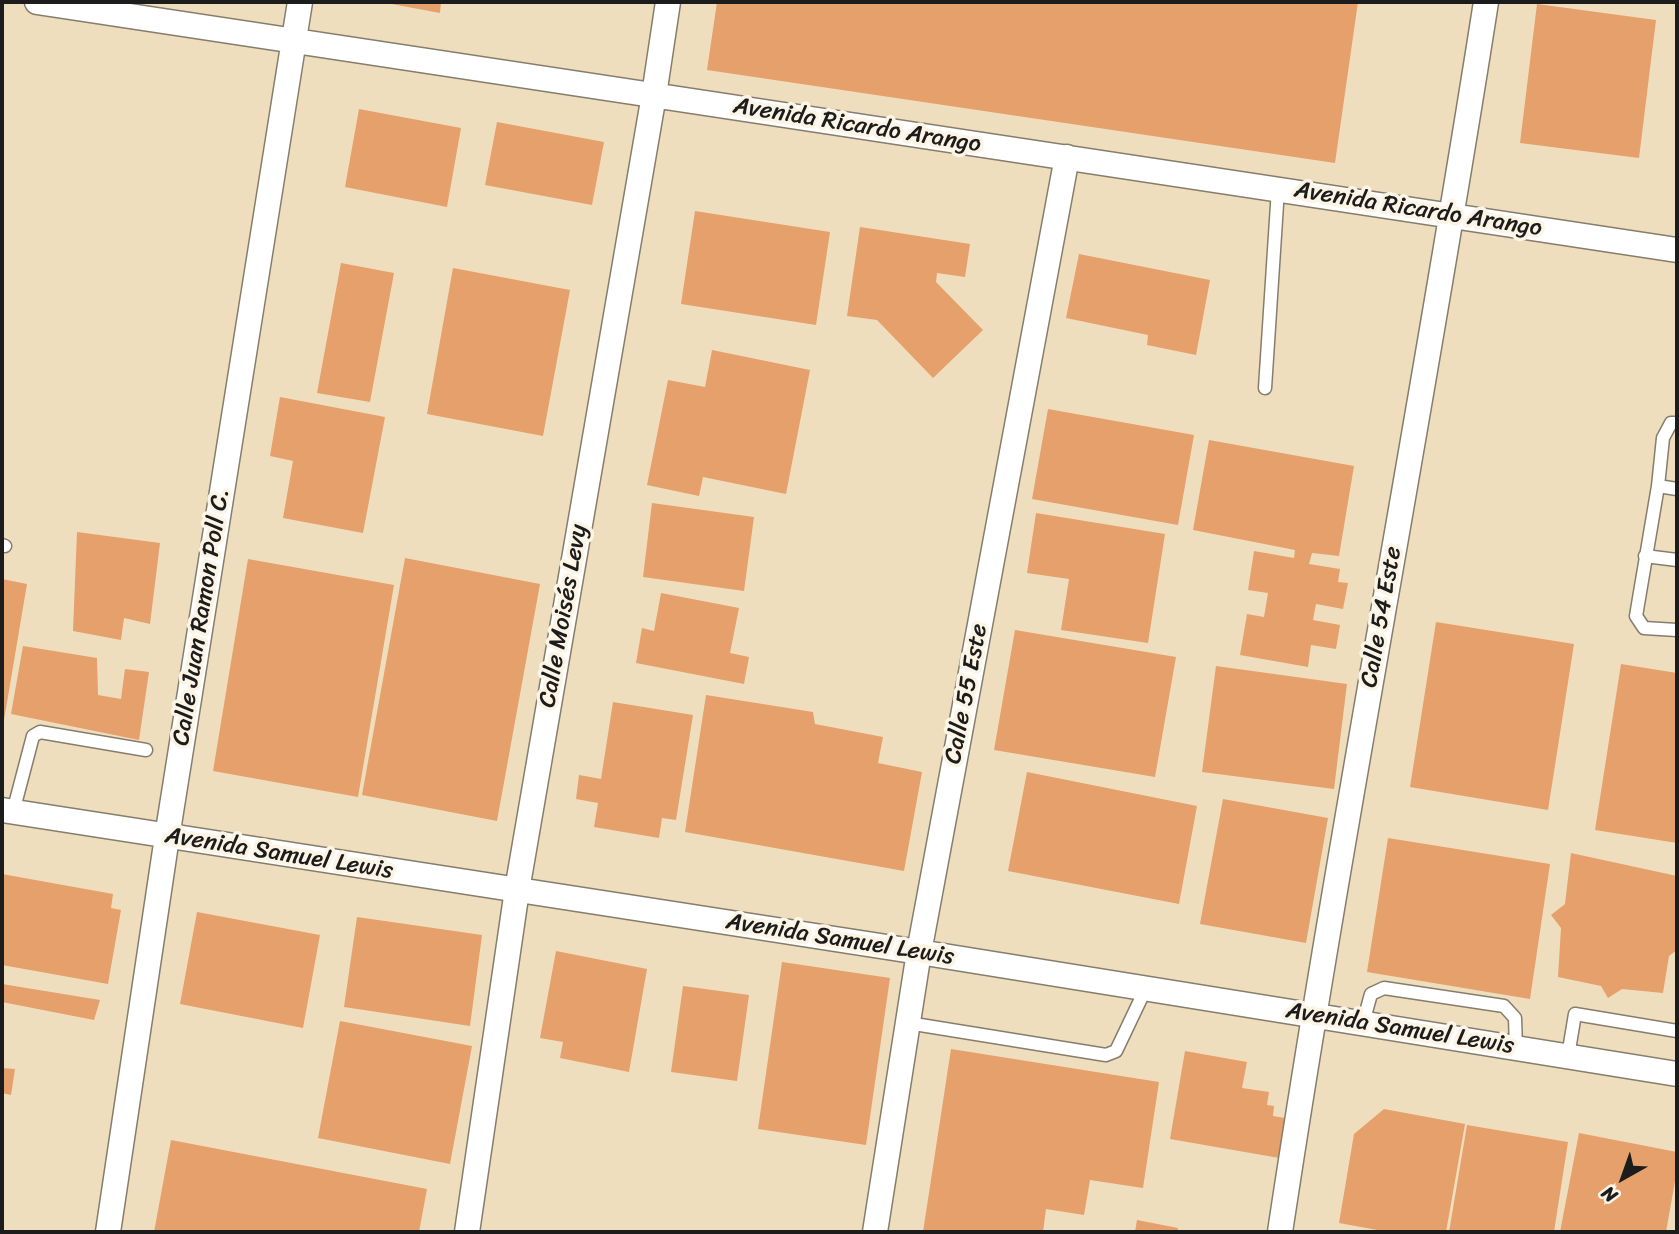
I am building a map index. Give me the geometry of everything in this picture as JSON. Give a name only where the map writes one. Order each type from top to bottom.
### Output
[{"type":"street","name":"Avenida Ricardo Arango","points":[[37,2],[1677,250]]},
{"type":"street","name":"Calle Juan Ramon Poll C.","points":[[108,1232],[167,836],[300,2]]},
{"type":"street","name":"Calle Moisés Levy","points":[[467,1232],[517,890],[668,2]]},
{"type":"street","name":"Calle 54 Este","points":[[1280,1232],[1313,1015],[1453,216],[1486,2]]},
{"type":"street","name":"Calle 55 Este","points":[[875,1232],[919,952],[1067,158]]},
{"type":"street","name":"Avenida Samuel Lewis","points":[[8,811],[919,952],[1677,1074]]},
{"type":"lane","points":[[1265,388],[1279,189]]},
{"type":"lane","points":[[1677,424],[1671,423],[1663,438],[1658,486],[1636,616],[1644,628],[1677,630]]},
{"type":"lane","points":[[1658,486],[1677,489]]},
{"type":"lane","points":[[1645,556],[1677,560]]},
{"type":"lane","points":[[8,811],[33,736],[40,732],[146,750]]},
{"type":"lane","points":[[908,1023],[1106,1055],[1116,1051],[1146,988]]},
{"type":"lane","points":[[1363,1023],[1371,994],[1384,988],[1504,1006],[1515,1018],[1517,1048]]},
{"type":"lane","points":[[1569,1056],[1575,1014],[1677,1031]]},
{"type":"building","points":[[381,2],[441,2],[440,13]]},
{"type":"building","points":[[717,2],[1358,2],[1335,163],[707,70]]},
{"type":"building","points":[[1537,4],[1656,20],[1639,158],[1520,143]]},
{"type":"building","points":[[359,109],[461,128],[447,207],[345,187]]},
{"type":"building","points":[[497,122],[604,142],[592,205],[485,185]]},
{"type":"building","points":[[695,211],[830,232],[816,325],[681,304]]},
{"type":"building","points":[[860,227],[970,244],[965,277],[937,273],[936,282],[983,330],[933,378],[877,320],[847,316]]},
{"type":"building","points":[[1079,254],[1210,280],[1196,355],[1147,345],[1148,335],[1066,318]]},
{"type":"building","points":[[341,263],[394,273],[370,402],[317,393]]},
{"type":"building","points":[[453,268],[570,290],[543,436],[427,414]]},
{"type":"building","points":[[712,350],[810,370],[786,494],[703,477],[699,496],[647,485],[668,380],[705,387]]},
{"type":"building","points":[[280,397],[385,417],[363,533],[283,518],[293,461],[270,456]]},
{"type":"building","points":[[1048,409],[1194,435],[1178,525],[1032,499]]},
{"type":"building","points":[[1209,440],[1354,466],[1339,556],[1312,553],[1309,564],[1340,569],[1338,582],[1348,583],[1343,609],[1316,604],[1313,620],[1340,625],[1336,649],[1311,645],[1308,667],[1240,655],[1247,614],[1264,617],[1268,593],[1248,590],[1254,551],[1294,558],[1295,550],[1193,530]]},
{"type":"building","points":[[652,503],[754,517],[744,591],[643,577]]},
{"type":"building","points":[[1036,513],[1165,534],[1148,643],[1061,630],[1069,579],[1027,573]]},
{"type":"building","points":[[77,532],[160,543],[150,624],[124,618],[121,640],[73,631]]},
{"type":"building","points":[[405,558],[540,584],[497,821],[362,795]]},
{"type":"building","points":[[248,559],[394,585],[358,797],[213,771]]},
{"type":"building","points":[[2,579],[27,584],[3,726],[2,726]]},
{"type":"building","points":[[661,593],[739,608],[730,653],[749,657],[744,684],[636,663],[642,628],[654,631]]},
{"type":"building","points":[[1436,622],[1574,644],[1548,810],[1410,787]]},
{"type":"building","points":[[1015,630],[1176,657],[1155,777],[994,750]]},
{"type":"building","points":[[23,646],[97,658],[98,695],[121,699],[125,669],[149,672],[139,740],[11,714]]},
{"type":"building","points":[[1621,664],[1677,673],[1677,843],[1595,830]]},
{"type":"building","points":[[1216,666],[1347,684],[1334,789],[1202,772]]},
{"type":"building","points":[[706,695],[813,712],[815,724],[883,737],[878,763],[922,772],[904,871],[685,832]]},
{"type":"building","points":[[613,702],[693,715],[676,820],[662,818],[659,838],[594,827],[598,803],[576,799],[579,775],[601,779]]},
{"type":"building","points":[[1027,772],[1197,806],[1179,904],[1008,871]]},
{"type":"building","points":[[1223,799],[1328,818],[1306,943],[1200,924]]},
{"type":"building","points":[[1388,838],[1550,864],[1530,999],[1367,972]]},
{"type":"building","points":[[1571,853],[1677,876],[1677,950],[1669,956],[1663,993],[1622,989],[1608,998],[1601,986],[1558,977],[1561,928],[1551,915],[1565,904]]},
{"type":"building","points":[[2,874],[113,894],[111,908],[121,910],[108,984],[2,965]]},
{"type":"building","points":[[197,912],[320,935],[303,1028],[180,1004]]},
{"type":"building","points":[[357,917],[482,935],[470,1026],[344,1007]]},
{"type":"building","points":[[556,951],[647,969],[629,1072],[560,1058],[563,1042],[540,1038]]},
{"type":"building","points":[[782,962],[890,978],[866,1145],[758,1129]]},
{"type":"building","points":[[2,984],[100,1000],[94,1020],[2,1002]]},
{"type":"building","points":[[683,986],[749,995],[737,1081],[671,1072]]},
{"type":"building","points":[[340,1021],[472,1046],[450,1164],[318,1138]]},
{"type":"building","points":[[951,1049],[1159,1082],[1143,1188],[1090,1180],[1084,1215],[1046,1209],[1043,1232],[923,1232]]},
{"type":"building","points":[[1185,1051],[1247,1062],[1242,1088],[1269,1092],[1267,1105],[1274,1106],[1273,1116],[1291,1119],[1285,1159],[1170,1139]]},
{"type":"building","points":[[2,1068],[15,1069],[11,1095],[2,1093]]},
{"type":"building","points":[[1384,1109],[1465,1124],[1446,1232],[1388,1232],[1339,1223],[1354,1134]]},
{"type":"building","points":[[1467,1125],[1568,1142],[1554,1232],[1449,1232]]},
{"type":"building","points":[[1579,1133],[1677,1152],[1677,1170],[1666,1232],[1560,1232]]},
{"type":"building","points":[[171,1140],[427,1189],[419,1232],[154,1232]]},
{"type":"building","points":[[1137,1220],[1178,1228],[1178,1232],[1135,1232]]}]
